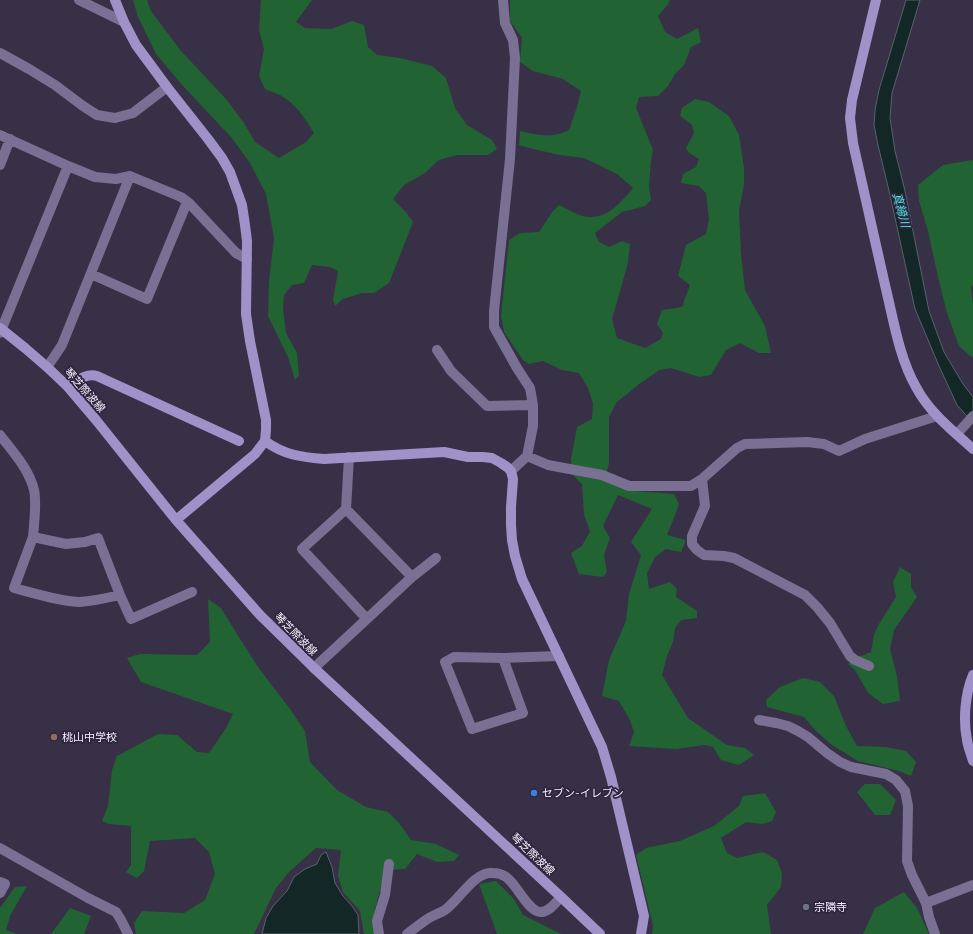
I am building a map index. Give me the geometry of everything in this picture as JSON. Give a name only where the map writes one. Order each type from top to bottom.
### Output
[{"type":"street","points":[[79,0],[124,22]]},
{"type":"street","points":[[116,0],[124,22],[136,45],[222,158],[230,172],[242,205],[245,225],[247,258],[246,314],[250,341],[265,410],[265,441],[255,454],[176,520]]},
{"type":"street","points":[[502,0],[505,23],[513,40],[515,58],[510,159],[494,311],[494,327],[530,388],[533,405],[533,426],[528,456],[511,471]]},
{"type":"street","points":[[876,0],[852,100],[850,118],[853,143],[890,306],[907,368],[924,400],[937,416],[959,432],[973,449]]},
{"type":"street","points":[[0,53],[30,69],[97,115],[116,118],[133,113],[167,87]]},
{"type":"street","points":[[0,135],[95,177],[116,179],[130,176],[181,197],[189,203],[236,253],[247,258]]},
{"type":"street","points":[[0,165],[10,139]]},
{"type":"street","points":[[0,330],[68,166]]},
{"type":"street","points":[[47,367],[62,345],[130,176]]},
{"type":"street","points":[[91,274],[147,300],[185,207],[189,203]]},
{"type":"street","name":"琴芝際波線","points":[[0,330],[25,348],[68,387],[176,520],[260,615],[314,668],[600,934]]},
{"type":"street","points":[[437,350],[451,371],[487,406],[533,405]]},
{"type":"street","points":[[68,387],[85,376],[97,376],[239,441]]},
{"type":"street","points":[[528,456],[548,465],[602,475],[629,486],[691,486],[702,479],[733,452],[745,444],[807,442],[824,444],[839,451],[866,439],[937,416]]},
{"type":"street","points":[[959,432],[973,416]]},
{"type":"street","points":[[0,435],[27,471],[34,491],[35,509],[33,537],[14,588],[61,600],[79,602],[99,600],[120,595]]},
{"type":"street","points":[[265,441],[281,451],[305,457],[324,459],[444,452],[492,458],[511,471],[513,480],[510,525],[515,556],[522,579],[602,747],[611,777],[644,916],[641,934]]},
{"type":"street","points":[[349,457],[346,509],[302,549],[366,618]]},
{"type":"street","points":[[702,479],[705,506],[692,536],[692,544],[697,550],[704,555],[734,558],[805,595],[817,606],[830,622],[850,656],[855,660],[869,666]]},
{"type":"street","points":[[346,509],[412,577]]},
{"type":"street","points":[[33,537],[66,544],[85,542],[98,538],[131,619],[192,592]]},
{"type":"street","points":[[314,668],[366,618],[436,558]]},
{"type":"street","points":[[503,658],[523,712],[472,730],[445,662],[454,657],[503,658],[559,656]]},
{"type":"street","points":[[973,675],[966,699],[965,721],[967,741],[973,761]]},
{"type":"street","points":[[759,720],[788,726],[798,731],[840,762],[851,767],[886,774],[896,780],[905,791],[908,806],[907,861],[912,875],[926,903],[935,934]]},
{"type":"street","points":[[0,848],[88,898],[116,912],[128,934]]},
{"type":"street","points":[[379,934],[377,921],[384,895],[389,864]]},
{"type":"street","points":[[406,934],[446,909],[481,874],[491,872],[500,874],[507,878],[512,882],[531,907],[538,912],[547,910],[561,897]]},
{"type":"street","points":[[0,882],[5,884],[0,893]]},
{"type":"street","points":[[926,903],[973,885]]},
{"type":"green space","points":[[133,0],[147,0],[151,11],[181,51],[226,99],[244,123],[255,142],[279,158],[306,142],[314,133],[304,117],[291,103],[280,95],[265,89],[259,76],[264,49],[259,30],[261,0],[312,0],[296,22],[305,28],[331,29],[352,21],[364,25],[368,47],[377,55],[400,58],[432,66],[446,78],[455,108],[467,125],[492,140],[497,149],[488,155],[457,155],[439,160],[425,173],[404,185],[393,199],[413,222],[389,283],[374,293],[362,293],[343,299],[335,306],[333,300],[338,271],[330,267],[312,265],[304,283],[292,285],[284,295],[283,309],[286,333],[297,353],[299,375],[295,380],[288,357],[268,316],[269,282],[274,238],[266,194],[250,163],[231,137],[183,86],[156,54],[138,17]]},
{"type":"green space","points":[[510,0],[670,0],[658,16],[665,32],[677,39],[698,28],[701,42],[691,47],[684,65],[675,74],[668,86],[658,96],[639,97],[636,108],[653,150],[649,187],[651,200],[645,206],[622,212],[595,233],[599,242],[609,247],[622,241],[630,244],[628,263],[612,319],[617,338],[645,348],[661,339],[663,333],[657,324],[662,310],[682,307],[690,285],[678,276],[686,245],[706,234],[709,219],[706,193],[699,186],[681,183],[683,174],[696,167],[699,159],[688,152],[686,148],[694,133],[692,125],[680,116],[682,108],[695,99],[709,102],[729,116],[739,135],[744,168],[744,184],[739,211],[745,290],[765,326],[771,353],[759,353],[740,343],[726,350],[711,375],[699,377],[671,368],[659,370],[638,385],[616,403],[609,417],[609,463],[605,480],[635,491],[674,494],[679,504],[667,535],[686,540],[681,552],[666,549],[655,557],[647,573],[649,589],[670,582],[677,589],[676,597],[697,611],[697,618],[681,620],[675,628],[673,642],[667,656],[662,675],[688,718],[727,745],[745,748],[754,755],[739,765],[721,760],[713,747],[705,745],[676,749],[629,746],[634,732],[630,720],[619,701],[602,696],[609,660],[626,621],[629,594],[641,555],[631,542],[652,509],[618,495],[603,526],[610,538],[604,555],[607,572],[603,577],[579,574],[571,553],[582,546],[590,531],[584,515],[582,484],[572,474],[571,459],[577,427],[592,419],[593,403],[588,388],[579,373],[562,370],[543,361],[529,364],[523,360],[504,332],[501,316],[509,240],[520,233],[539,232],[553,211],[559,205],[583,216],[598,216],[615,207],[633,188],[617,174],[584,158],[560,155],[519,145],[520,131],[539,135],[556,135],[569,130],[581,91],[563,79],[533,71],[520,62],[522,38],[510,21]]},
{"type":"green space","points":[[973,160],[973,285],[971,287],[973,304],[973,357],[959,346],[947,313],[928,231],[919,201],[918,185],[943,165]]},
{"type":"green space","points":[[900,567],[911,574],[911,587],[917,597],[894,630],[890,649],[897,676],[900,701],[883,704],[868,693],[855,670],[848,664],[855,656],[861,656],[871,652],[874,635],[879,624],[896,597],[893,582]]},
{"type":"green space","points":[[208,599],[221,608],[258,667],[305,731],[310,762],[337,790],[366,807],[388,812],[399,823],[411,840],[436,844],[459,855],[454,861],[437,862],[417,854],[405,869],[385,870],[374,914],[376,934],[364,934],[360,911],[343,892],[338,876],[341,850],[316,848],[290,871],[276,888],[254,934],[136,934],[134,923],[142,911],[184,913],[205,900],[215,874],[209,852],[195,838],[150,841],[144,871],[137,878],[126,872],[131,865],[131,826],[109,824],[102,821],[108,806],[112,770],[117,756],[158,734],[177,735],[197,752],[209,753],[226,728],[233,714],[141,682],[127,658],[140,654],[197,655],[210,642]]},
{"type":"green space","points":[[803,678],[820,682],[834,696],[846,726],[857,746],[886,747],[906,751],[916,762],[911,776],[899,771],[858,761],[832,745],[815,730],[804,717],[767,707],[766,700],[780,687]]},
{"type":"green space","points":[[865,784],[880,784],[896,800],[890,815],[875,815],[857,792]]},
{"type":"green space","points":[[765,793],[776,812],[772,821],[762,824],[746,822],[721,838],[727,853],[737,858],[763,852],[777,860],[782,873],[781,887],[767,905],[771,934],[652,934],[653,926],[636,855],[646,848],[680,841],[714,826],[739,806],[743,796]]},
{"type":"green space","points":[[496,881],[514,899],[523,915],[561,934],[497,934],[479,884]]},
{"type":"green space","points":[[27,886],[10,916],[6,930],[17,934],[0,934],[0,908],[15,887]]},
{"type":"green space","points":[[904,892],[917,908],[929,934],[863,934],[875,908]]},
{"type":"green space","points":[[70,908],[91,916],[84,934],[51,934]]},
{"type":"water","name":"真締川","points":[[906,0],[920,0],[892,93],[890,118],[895,151],[905,191],[929,311],[944,352],[963,384],[973,397],[973,423],[957,405],[915,309],[874,125],[879,90]]},
{"type":"water","points":[[326,852],[332,867],[335,883],[358,915],[359,934],[262,934],[266,918],[273,906],[287,891],[294,877],[305,869],[317,864],[321,855]]},
{"type":"place","name":"桃山中学校","points":[[54,737]]},
{"type":"place","name":"セブン-イレブン","points":[[534,793]]},
{"type":"place","name":"宗隣寺","points":[[806,907]]}]
